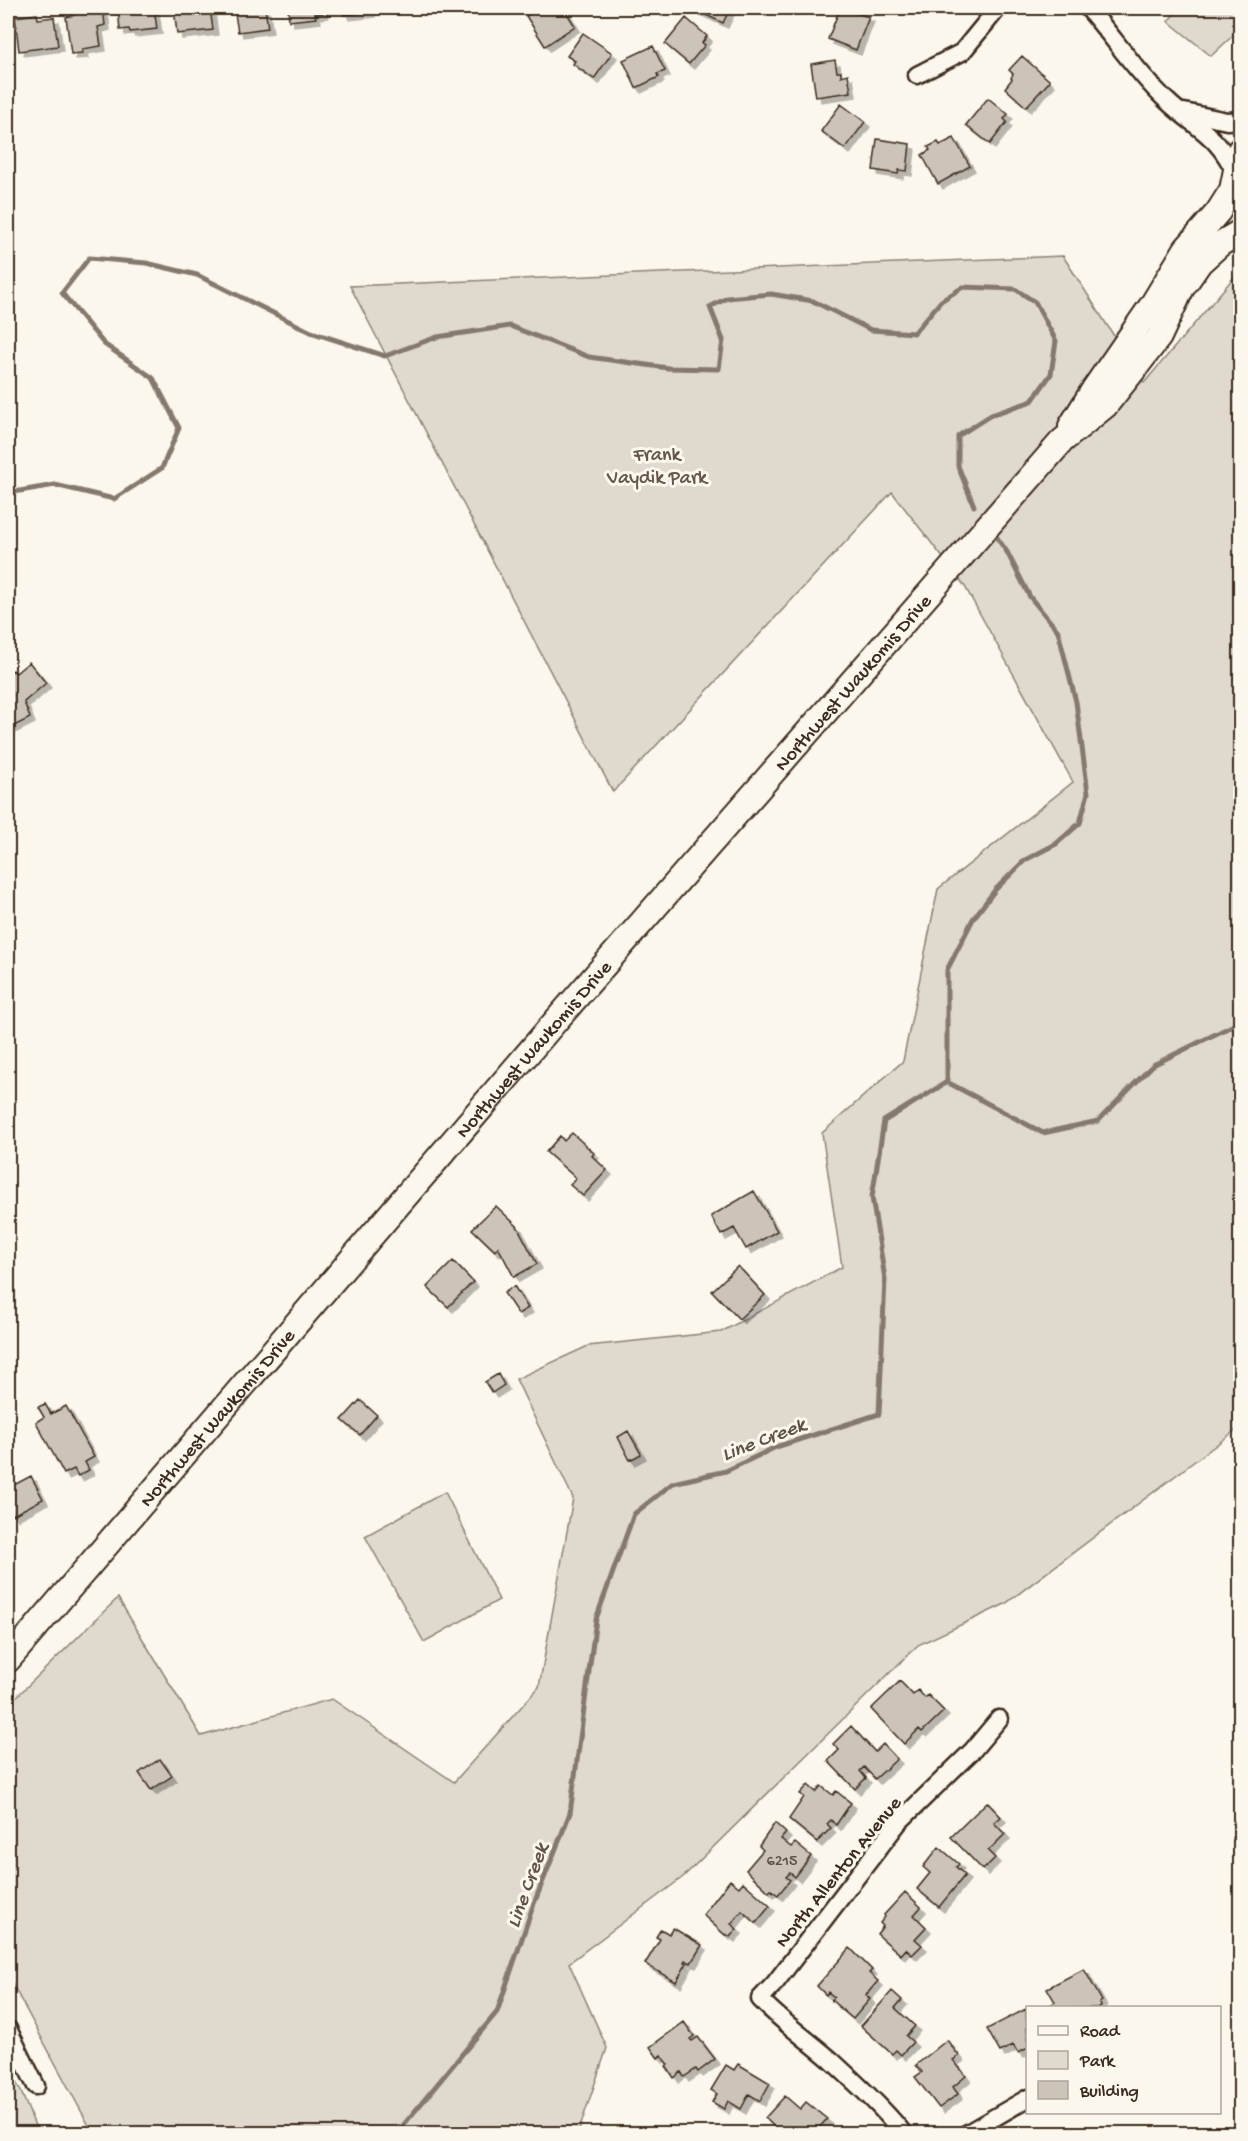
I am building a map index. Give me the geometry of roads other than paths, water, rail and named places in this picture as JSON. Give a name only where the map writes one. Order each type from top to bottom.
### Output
[{"type":"main road","name":"Northwest Waukomis Drive","points":[[1062,441],[1094,389],[1152,305],[1186,249],[1218,212],[1238,178],[1237,163],[1240,150]]},
{"type":"main road","name":"Northwest Waukomis Drive","points":[[8,1660],[561,1016],[976,539],[1062,441],[1104,406],[1159,337],[1182,288],[1200,262],[1220,244],[1240,232]]},
{"type":"street","points":[[917,75],[962,52],[998,8]]},
{"type":"street","points":[[1088,8],[1167,101],[1215,140],[1227,156],[1238,178]]},
{"type":"street","points":[[1180,112],[1227,121],[1240,120]]},
{"type":"street","name":"North Allenton Avenue","points":[[904,2133],[830,2060],[781,2020],[760,1999],[898,1823],[973,1750],[999,1719]]},
{"type":"street","points":[[8,2029],[36,2086]]},
{"type":"street","points":[[966,2133],[1026,2099]]},
{"type":"waterway","points":[[8,493],[55,485],[114,499],[162,468],[179,428],[153,378],[104,344],[62,293],[89,258],[146,263],[197,275],[311,332],[385,356],[437,337],[510,326],[589,357],[668,368],[719,369],[723,340],[710,307],[727,298],[771,294],[813,301],[871,330],[914,333],[941,301],[963,287],[1015,289],[1035,302],[1056,341],[1051,374],[1032,401],[991,415],[958,436],[958,466],[974,506]]},
{"type":"waterway","points":[[947,1082],[947,970],[973,919],[995,890],[1025,860],[1056,844],[1080,823],[1088,793],[1076,702],[1058,631],[1030,597],[1007,552],[993,532]]},
{"type":"waterway","name":"Line Creek","points":[[396,2134],[497,2012],[533,1906],[570,1813],[596,1619],[634,1514],[673,1483],[726,1471],[776,1447],[879,1414],[885,1279],[872,1197],[884,1121],[947,1082],[1043,1133],[1098,1121],[1153,1065],[1240,1022]]},
{"type":"park label","name":"Frank Vaydik Park","points":[[657,464]]}]
